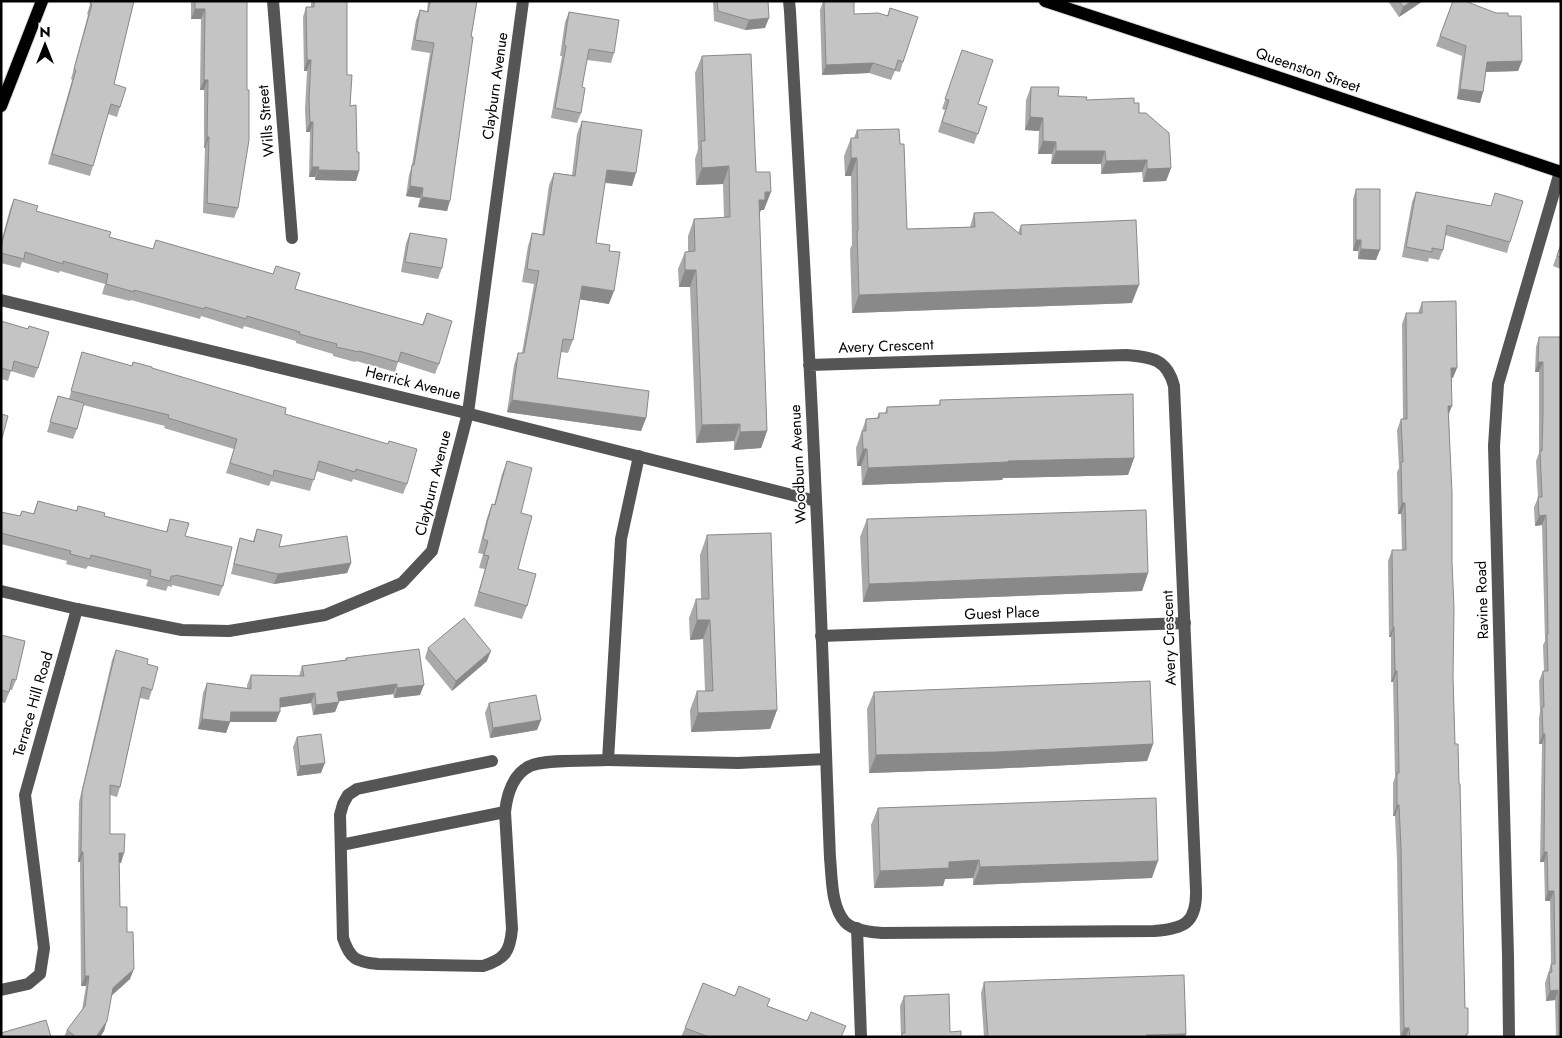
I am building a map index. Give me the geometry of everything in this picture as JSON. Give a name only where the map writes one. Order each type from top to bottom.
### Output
[{"type":"main road","points":[[1,106],[42,1]]},
{"type":"main road","name":"Queenston Street","points":[[1045,1],[1560,172]]},
{"type":"street","name":"Wills Street","points":[[273,1],[292,238]]},
{"type":"street","name":"Clayburn Avenue","points":[[1,591],[77,609],[182,630],[229,631],[325,614],[402,583],[432,551],[468,413],[523,1]]},
{"type":"street","name":"Woodburn Avenue","points":[[789,1],[816,501],[830,858],[837,907],[851,926]]},
{"type":"street","name":"Ravine Road","points":[[1509,1037],[1508,926],[1494,446],[1498,384],[1560,172]]},
{"type":"street","name":"Herrick Avenue","points":[[1,300],[468,413],[816,501]]},
{"type":"street","name":"Avery Crescent","points":[[809,365],[1126,355],[1148,356],[1158,360],[1166,367],[1172,376],[1174,386],[1196,902],[1194,913],[1188,922],[1179,928],[1154,931],[882,933],[869,932],[851,926]]},
{"type":"street","points":[[608,760],[621,539],[639,456]]},
{"type":"street","name":"Terrace Hill Road","points":[[1,990],[28,984],[40,974],[44,948],[25,794],[77,609]]},
{"type":"street","name":"Guest Place","points":[[821,636],[1184,623]]},
{"type":"street","points":[[492,761],[357,789],[348,795],[340,815],[343,938],[347,950],[353,958],[364,963],[378,964],[483,966],[497,962],[506,954],[511,943],[512,929],[505,812],[507,797],[514,781],[521,772],[531,765],[562,761],[608,760],[738,762],[826,759]]},
{"type":"street","points":[[341,845],[505,812]]},
{"type":"street","points":[[851,926],[861,1037]]},
{"type":"building","points":[[91,1],[134,1],[114,84],[126,88],[120,107],[111,104],[93,166],[52,154],[76,70],[74,69],[92,4],[90,4]]},
{"type":"building","points":[[195,1],[247,1],[249,140],[238,208],[207,203],[209,137],[207,137],[208,80],[204,80],[205,9],[195,9]]},
{"type":"building","points":[[314,1],[347,1],[347,75],[352,75],[350,106],[356,105],[359,171],[318,170],[319,167],[312,167],[313,122],[310,122],[309,99],[311,60],[307,60],[306,7],[314,7]]},
{"type":"building","points":[[430,1],[477,1],[450,201],[422,197],[423,188],[410,186],[412,165],[414,165],[434,43],[415,40],[420,10],[428,12]]},
{"type":"building","points":[[717,1],[768,1],[769,18],[749,20],[718,11]]},
{"type":"building","points":[[824,1],[854,1],[854,14],[878,13],[888,16],[890,8],[918,17],[903,62],[898,60],[895,70],[873,63],[826,65]]},
{"type":"building","points":[[1399,1],[1412,1],[1403,7]]},
{"type":"building","points":[[1453,1],[1465,1],[1496,13],[1508,13],[1508,16],[1521,16],[1522,61],[1487,62],[1483,92],[1460,89],[1466,46],[1440,36]]},
{"type":"building","points":[[569,12],[619,20],[614,53],[589,49],[582,87],[585,88],[581,113],[555,108],[566,46],[564,45]]},
{"type":"building","points":[[962,50],[993,60],[978,104],[987,107],[978,134],[942,122],[949,100],[945,99]]},
{"type":"building","points":[[751,54],[756,172],[770,172],[771,192],[765,192],[765,200],[759,200],[767,431],[740,432],[740,424],[702,425],[696,270],[685,270],[685,252],[695,251],[694,219],[730,217],[729,166],[702,168],[701,141],[705,141],[702,56]]},
{"type":"building","points":[[1031,87],[1059,87],[1058,96],[1087,97],[1086,100],[1134,98],[1134,103],[1139,103],[1139,113],[1146,113],[1169,133],[1171,168],[1147,169],[1147,160],[1106,161],[1105,151],[1056,151],[1056,142],[1043,141],[1043,118],[1030,117]]},
{"type":"building","points":[[582,121],[642,130],[636,173],[607,170],[596,243],[610,245],[609,251],[620,252],[614,291],[582,286],[573,340],[563,339],[557,378],[649,391],[646,418],[512,400],[518,353],[524,353],[539,271],[527,269],[532,233],[544,235],[554,173],[575,176]]},
{"type":"building","points":[[899,129],[900,144],[904,144],[907,229],[975,227],[974,213],[993,212],[1021,235],[1021,225],[1136,220],[1139,285],[859,295],[857,158],[851,158],[851,138],[858,138],[857,130]]},
{"type":"building","points":[[1356,189],[1380,189],[1380,250],[1361,249],[1361,240],[1356,240]]},
{"type":"building","points":[[1416,192],[1491,206],[1495,193],[1523,201],[1510,242],[1447,225],[1443,250],[1432,248],[1432,252],[1406,247]]},
{"type":"building","points":[[14,199],[38,206],[36,211],[111,232],[109,237],[153,249],[156,240],[273,274],[276,266],[300,273],[295,289],[423,325],[427,313],[452,321],[439,364],[401,352],[398,362],[359,351],[336,347],[337,344],[299,334],[300,332],[247,316],[246,319],[205,307],[204,309],[106,284],[108,274],[63,261],[63,264],[25,252],[24,259],[1,253],[1,246]]},
{"type":"building","points":[[410,233],[447,239],[442,268],[405,262]]},
{"type":"building","points":[[1561,245],[1561,257],[1557,256]]},
{"type":"building","points":[[1456,301],[1457,368],[1451,368],[1452,406],[1448,406],[1452,493],[1455,744],[1458,744],[1460,784],[1465,1008],[1468,1008],[1468,1034],[1466,1034],[1467,1037],[1410,1037],[1409,1028],[1404,1028],[1401,848],[1399,805],[1397,805],[1397,773],[1399,773],[1397,671],[1395,671],[1393,627],[1392,550],[1406,550],[1405,503],[1402,503],[1401,419],[1407,419],[1406,313],[1422,313],[1422,302]]},
{"type":"building","points":[[1,321],[28,329],[29,326],[49,332],[38,368],[14,361],[12,371],[1,368]]},
{"type":"building","points":[[1539,337],[1561,337],[1561,1037],[1559,1037],[1558,990],[1550,991],[1549,973],[1552,972],[1551,964],[1555,964],[1554,891],[1548,891],[1547,852],[1544,852],[1545,734],[1543,734],[1542,707],[1544,707],[1543,671],[1548,671],[1548,634],[1546,515],[1539,516],[1538,497],[1542,497],[1540,451],[1542,451],[1543,414],[1543,362],[1538,362]]},
{"type":"building","points":[[82,352],[132,366],[133,362],[152,367],[286,408],[285,414],[388,444],[389,441],[417,449],[407,484],[356,469],[355,472],[319,461],[314,480],[274,470],[273,476],[230,463],[237,439],[168,418],[169,415],[71,391]]},
{"type":"building","points":[[1133,394],[1134,458],[1008,461],[868,468],[867,449],[863,449],[862,431],[866,431],[866,419],[879,418],[879,413],[887,413],[887,407],[940,405],[940,400]]},
{"type":"building","points":[[58,396],[84,403],[77,429],[50,422]]},
{"type":"building","points":[[1,414],[8,416],[1,442]]},
{"type":"building","points":[[507,461],[532,468],[521,513],[532,516],[518,569],[536,574],[527,606],[479,592],[489,556],[484,555],[488,541],[483,539],[492,504],[495,505]]},
{"type":"building","points":[[38,501],[77,511],[78,506],[105,513],[104,516],[167,532],[170,519],[189,523],[185,536],[232,547],[223,586],[176,575],[171,576],[170,581],[150,576],[151,570],[91,555],[90,559],[70,554],[71,551],[1,533],[1,512],[20,516],[22,511],[34,514]]},
{"type":"building","points":[[1146,510],[1148,573],[869,584],[867,519]]},
{"type":"building","points":[[257,529],[282,535],[279,547],[347,536],[351,563],[278,574],[234,564],[240,538],[254,542]]},
{"type":"building","points":[[771,533],[777,710],[698,713],[697,691],[713,691],[710,620],[697,620],[696,599],[709,599],[707,535]]},
{"type":"building","points":[[464,618],[491,651],[456,681],[428,648]]},
{"type":"building","points":[[1,635],[25,641],[16,680],[12,679],[9,692],[1,690]]},
{"type":"building","points":[[419,649],[424,685],[397,688],[397,684],[337,692],[339,702],[316,705],[315,693],[280,698],[280,712],[231,712],[230,722],[202,719],[207,683],[251,689],[251,675],[304,676],[302,666],[347,660],[346,658]]},
{"type":"building","points":[[116,650],[148,659],[147,664],[158,667],[152,690],[142,687],[120,787],[110,785],[110,834],[125,834],[124,853],[119,853],[120,907],[127,907],[127,932],[133,932],[134,969],[113,988],[107,1021],[96,1037],[76,1037],[67,1030],[85,1006],[89,976],[85,976],[83,852],[81,852],[82,792]]},
{"type":"building","points":[[1150,681],[1153,744],[996,752],[876,755],[874,692]]},
{"type":"building","points":[[536,695],[541,720],[493,728],[489,703]]},
{"type":"building","points":[[321,734],[325,763],[300,766],[297,737]]},
{"type":"building","points":[[1156,798],[1158,861],[980,867],[979,860],[949,862],[949,868],[880,871],[878,808]]},
{"type":"building","points":[[1184,975],[1186,1034],[1146,1035],[1146,1037],[988,1037],[984,982]]},
{"type":"building","points":[[703,983],[735,996],[739,986],[770,999],[767,1006],[807,1021],[811,1012],[846,1026],[841,1037],[709,1037],[685,1028]]},
{"type":"building","points":[[949,994],[950,1032],[961,1031],[961,1037],[902,1037],[902,1033],[905,1033],[904,996]]},
{"type":"building","points":[[46,1020],[51,1037],[1,1037],[1,1033]]}]
